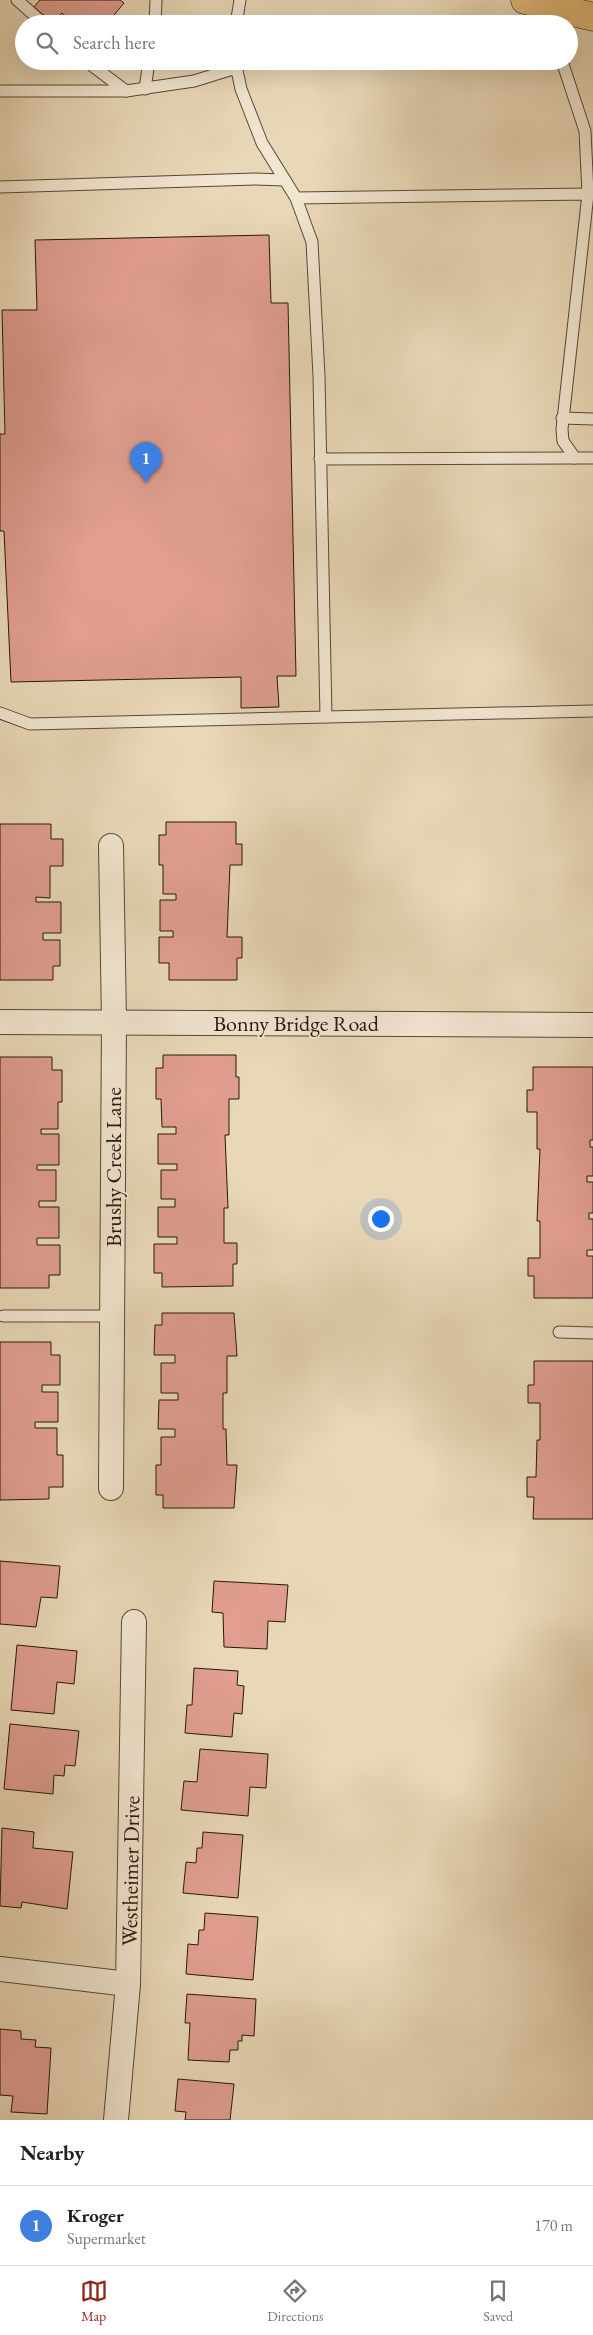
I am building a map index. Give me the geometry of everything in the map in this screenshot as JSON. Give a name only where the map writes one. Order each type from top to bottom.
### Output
[{"type":"main road","points":[[540,10],[578,15]]},
{"type":"main road","points":[[578,15],[593,17]]},
{"type":"street","name":"Brushy Creek Lane","points":[[111,846],[114,1021],[111,1488]]},
{"type":"street","name":"Bonny Bridge Road","points":[[0,1022],[114,1021],[593,1025]]},
{"type":"street","name":"Westheimer Drive","points":[[116,2120],[128,1984],[134,1622]]},
{"type":"street","points":[[0,1969],[128,1984]]},
{"type":"lane","points":[[17,0],[34,15]]},
{"type":"lane","points":[[155,15],[156,0]]},
{"type":"lane","points":[[238,15],[240,0]]},
{"type":"lane","points":[[98,70],[126,91]]},
{"type":"lane","points":[[145,89],[148,70]]},
{"type":"lane","points":[[0,91],[126,91],[194,81],[222,70]]},
{"type":"lane","points":[[237,70],[251,117],[262,142],[296,198],[312,242],[320,459],[326,717]]},
{"type":"lane","points":[[565,70],[585,131],[588,194],[562,418],[563,441],[575,458]]},
{"type":"lane","points":[[0,187],[255,179],[285,180]]},
{"type":"lane","points":[[588,194],[593,180]]},
{"type":"lane","points":[[296,198],[588,194]]},
{"type":"lane","points":[[581,262],[593,262]]},
{"type":"lane","points":[[562,418],[593,419]]},
{"type":"lane","points":[[320,459],[593,458]]},
{"type":"lane","points":[[0,714],[30,724],[593,711]]},
{"type":"lane","points":[[3,1316],[112,1316]]},
{"type":"lane","points":[[559,1332],[593,1333]]},
{"type":"building","points":[[40,0],[120,0],[124,3],[114,15],[64,15],[62,13],[60,15],[44,15],[34,7]]},
{"type":"building","points":[[269,235],[271,303],[288,303],[296,676],[277,676],[279,707],[241,708],[241,677],[11,682],[4,531],[0,531],[0,434],[5,434],[2,310],[37,310],[35,240]]},
{"type":"building","points":[[166,822],[236,822],[236,844],[242,844],[242,865],[230,865],[227,937],[242,937],[242,958],[237,958],[237,980],[169,980],[169,963],[159,963],[159,937],[173,937],[173,931],[160,931],[160,900],[176,900],[176,894],[163,894],[163,865],[159,865],[159,835],[166,835]]},
{"type":"building","points":[[0,824],[51,824],[51,839],[63,839],[63,866],[50,866],[50,898],[36,897],[36,902],[61,902],[61,933],[43,933],[43,940],[60,940],[60,966],[53,966],[53,980],[0,980]]},
{"type":"building","points":[[163,1055],[236,1055],[239,1099],[229,1099],[229,1135],[225,1135],[228,1208],[224,1208],[224,1243],[237,1243],[237,1264],[233,1264],[233,1286],[162,1287],[162,1273],[154,1273],[154,1244],[177,1244],[177,1237],[158,1237],[158,1207],[175,1207],[175,1199],[161,1199],[161,1170],[177,1170],[177,1164],[158,1164],[158,1134],[176,1134],[176,1127],[162,1127],[161,1099],[156,1099],[156,1068],[163,1068]]},
{"type":"building","points":[[0,1057],[52,1057],[52,1070],[62,1070],[62,1102],[58,1102],[58,1129],[41,1129],[41,1134],[59,1134],[59,1165],[37,1165],[37,1170],[56,1170],[56,1201],[39,1201],[39,1207],[59,1207],[59,1238],[37,1238],[37,1245],[60,1245],[60,1275],[49,1275],[49,1288],[0,1288]]},
{"type":"building","points":[[533,1067],[593,1067],[593,1140],[590,1140],[590,1147],[593,1147],[593,1176],[587,1176],[587,1182],[593,1182],[593,1213],[589,1213],[589,1219],[593,1219],[593,1250],[587,1250],[587,1256],[593,1256],[593,1298],[534,1298],[534,1276],[528,1276],[528,1258],[540,1258],[540,1221],[537,1221],[540,1149],[537,1149],[537,1112],[527,1112],[527,1090],[533,1090]]},
{"type":"building","points":[[162,1313],[234,1313],[237,1356],[227,1356],[227,1393],[223,1393],[223,1429],[226,1429],[227,1465],[237,1465],[234,1508],[163,1508],[163,1495],[156,1495],[156,1465],[161,1465],[161,1437],[175,1437],[175,1429],[158,1429],[159,1400],[178,1400],[178,1393],[161,1393],[161,1363],[175,1363],[175,1355],[154,1355],[155,1325],[162,1325]]},
{"type":"building","points":[[0,1342],[51,1342],[51,1355],[60,1355],[60,1385],[42,1385],[42,1392],[58,1392],[58,1422],[35,1422],[35,1428],[57,1428],[57,1455],[63,1455],[63,1487],[49,1487],[49,1499],[0,1500]]},
{"type":"building","points":[[534,1361],[593,1361],[593,1519],[533,1519],[534,1497],[527,1497],[527,1477],[536,1477],[537,1440],[540,1440],[540,1403],[528,1403],[528,1385],[534,1385]]},
{"type":"building","points":[[0,1561],[60,1566],[57,1598],[41,1597],[36,1627],[0,1624]]},
{"type":"building","points":[[214,1581],[288,1585],[285,1622],[268,1621],[267,1649],[224,1647],[223,1613],[212,1612]]},
{"type":"building","points":[[17,1645],[77,1651],[74,1684],[57,1682],[54,1714],[11,1710]]},
{"type":"building","points":[[194,1668],[238,1671],[237,1685],[244,1686],[242,1714],[234,1713],[232,1737],[185,1733],[187,1705],[192,1705]]},
{"type":"building","points":[[10,1724],[79,1731],[75,1766],[65,1765],[64,1776],[54,1775],[53,1794],[4,1789]]},
{"type":"building","points":[[200,1749],[268,1754],[266,1788],[250,1787],[248,1816],[181,1810],[184,1781],[197,1782]]},
{"type":"building","points":[[2,1828],[34,1832],[33,1848],[73,1852],[67,1909],[22,1902],[21,1908],[0,1906]]},
{"type":"building","points":[[203,1832],[243,1835],[238,1898],[183,1893],[186,1862],[196,1863],[197,1848],[202,1848]]},
{"type":"building","points":[[205,1913],[258,1917],[253,1980],[186,1974],[188,1944],[198,1945],[199,1930],[204,1930]]},
{"type":"building","points":[[187,1994],[256,1999],[254,2036],[242,2035],[242,2041],[238,2041],[238,2050],[230,2050],[229,2062],[188,2060],[190,2023],[185,2023]]},
{"type":"building","points":[[0,2029],[21,2031],[21,2039],[36,2040],[35,2047],[51,2048],[47,2114],[11,2112],[13,2096],[0,2095]]},
{"type":"building","points":[[178,2079],[234,2084],[230,2120],[185,2120],[186,2112],[175,2111]]},
{"type":"place","name":"Kroger","points":[[146,483]]}]
